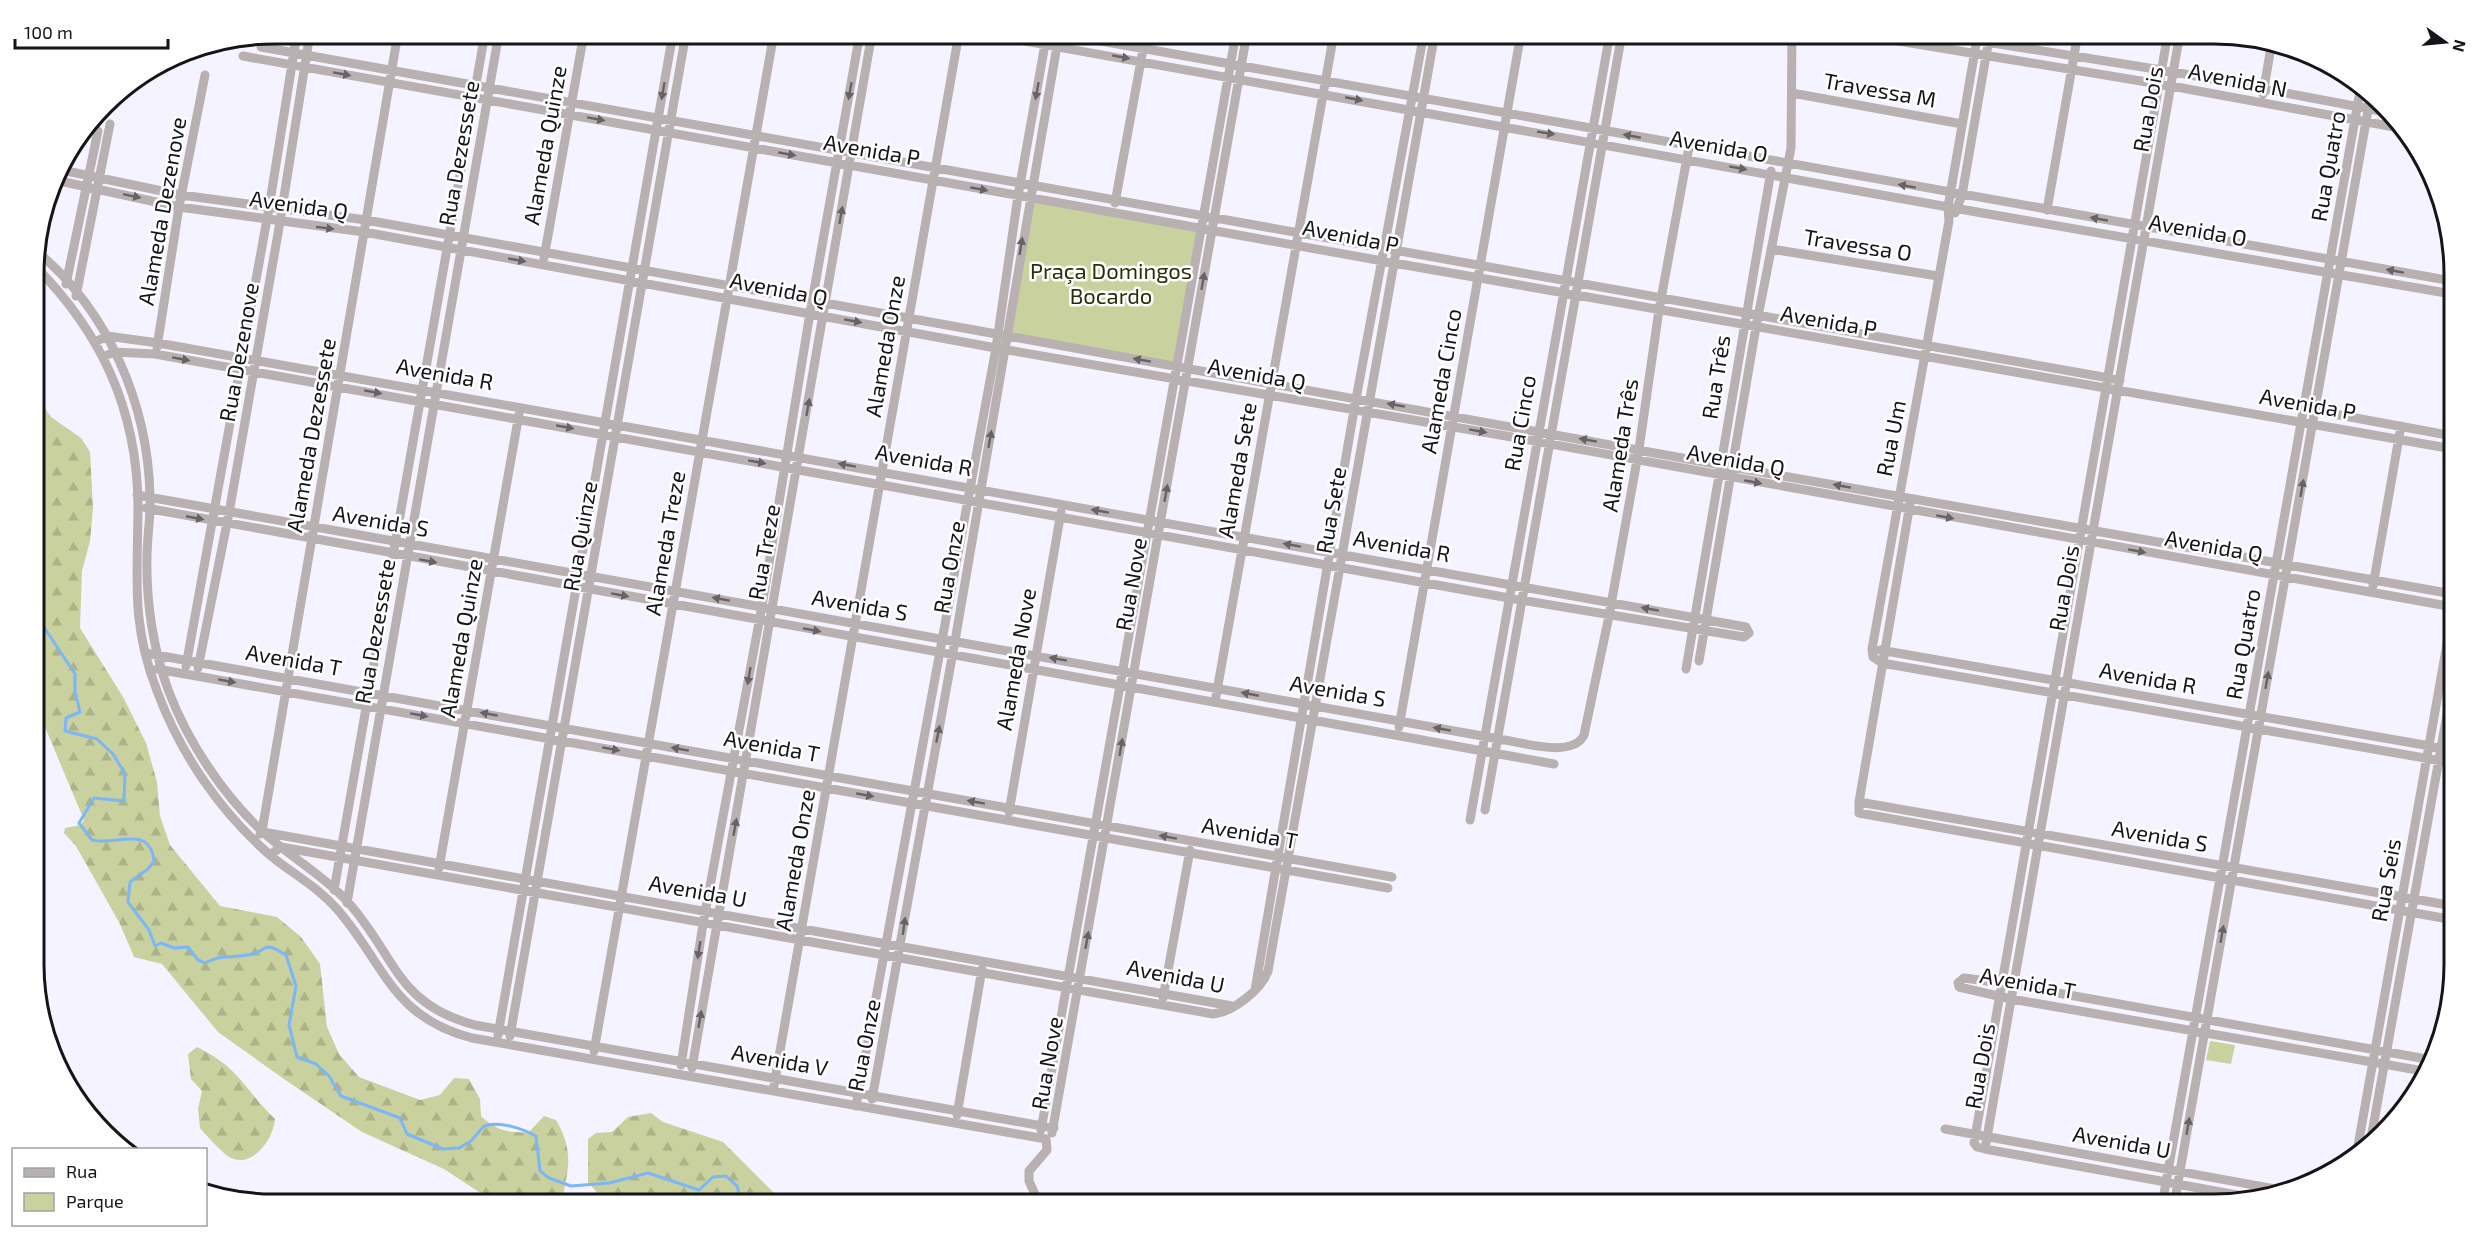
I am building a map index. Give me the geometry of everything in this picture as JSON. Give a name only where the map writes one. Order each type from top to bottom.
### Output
[{"type":"street","name":"Rua Dezenove","points":[[185,674],[243,358],[295,44]]},
{"type":"street","name":"Rua Dezenove","points":[[197,676],[256,361],[308,44]]},
{"type":"street","name":"Alameda Dezessete","points":[[262,831],[396,44]]},
{"type":"street","name":"Rua Dezessete","points":[[332,903],[483,44]]},
{"type":"street","name":"Rua Dezessete","points":[[345,918],[497,44]]},
{"type":"street","name":"Alameda Quinze","points":[[543,265],[583,44]]},
{"type":"street","name":"Rua Quinze","points":[[496,1042],[607,422],[671,44]]},
{"type":"street","name":"Rua Quinze","points":[[508,1045],[684,44]]},
{"type":"street","name":"Alameda Treze","points":[[593,1059],[772,44]]},
{"type":"street","name":"Rua Treze","points":[[679,1074],[703,924],[762,606],[812,301],[858,44]]},
{"type":"street","name":"Rua Treze","points":[[690,1077],[774,609],[870,44]]},
{"type":"street","name":"Alameda Onze","points":[[773,1091],[957,44]]},
{"type":"street","name":"Avenida O","points":[[1045,44],[1948,207],[2145,239],[2444,292]]},
{"type":"street","name":"Rua Onze","points":[[871,1108],[979,502],[1001,349],[1018,196],[1045,44]]},
{"type":"street","name":"Avenida O","points":[[1126,44],[1788,165],[2444,280]]},
{"type":"street","points":[[1113,211],[1144,44]]},
{"type":"street","name":"Rua Nove","points":[[1043,1138],[1042,1125],[1065,988],[1234,44]]},
{"type":"street","name":"Rua Nove","points":[[1043,1138],[1054,1128],[1245,44]]},
{"type":"street","name":"Alameda Sete","points":[[1215,702],[1332,44]]},
{"type":"street","name":"Rua Sete","points":[[1252,993],[1277,869],[1354,410],[1422,44]]},
{"type":"street","name":"Rua Sete","points":[[1252,993],[1268,970],[1290,859],[1368,400],[1433,44]]},
{"type":"street","name":"Alameda Cinco","points":[[1397,735],[1519,44]]},
{"type":"street","name":"Rua Cinco","points":[[1470,820],[1484,750],[1535,442],[1608,44]]},
{"type":"street","name":"Rua Cinco","points":[[1485,810],[1620,44]]},
{"type":"street","name":"Rua Três","points":[[1699,661],[1756,327],[1788,165],[1792,44]]},
{"type":"street","name":"Avenida N","points":[[1915,44],[2171,86],[2390,126]]},
{"type":"street","name":"Rua Um","points":[[1879,662],[1872,649],[1949,221],[1950,193],[1976,44]]},
{"type":"street","name":"Rua Um","points":[[1949,221],[1959,208],[1962,195],[1988,44]]},
{"type":"street","name":"Avenida N","points":[[2020,44],[2358,108],[2368,104]]},
{"type":"street","points":[[2047,210],[2076,44]]},
{"type":"street","name":"Rua Dois","points":[[1980,1147],[1976,1135],[2166,44]]},
{"type":"street","name":"Rua Dois","points":[[1980,1147],[1987,1137],[2178,44]]},
{"type":"street","name":"Rua Onze","points":[[1002,335],[1057,46]]},
{"type":"street","name":"Avenida P","points":[[261,47],[1116,200],[1201,221],[1212,229],[1383,261],[2444,447]]},
{"type":"street","points":[[2261,103],[2270,50]]},
{"type":"street","name":"Avenida P","points":[[243,56],[1018,196],[1113,211],[1201,221],[1214,218],[2120,380]]},
{"type":"street","name":"Alameda Dezenove","points":[[155,354],[181,195],[205,75]]},
{"type":"street","name":"Travessa M","points":[[1791,93],[1962,124]]},
{"type":"street","name":"Rua Quatro","points":[[2164,1194],[2359,96]]},
{"type":"street","name":"Rua Quatro","points":[[2176,1194],[2369,105]]},
{"type":"street","points":[[73,310],[110,124]]},
{"type":"street","points":[[63,296],[98,131]]},
{"type":"street","name":"Alameda Três","points":[[1575,745],[1584,735],[1609,616],[1639,449],[1661,298],[1689,147]]},
{"type":"street","name":"Rua Três","points":[[1686,669],[1772,162]]},
{"type":"street","name":"Avenida Q","points":[[68,171],[181,195],[366,220],[462,237],[1720,465],[2444,592]]},
{"type":"street","name":"Avenida Q","points":[[63,182],[179,207],[364,232],[1001,349],[1549,444],[1718,477],[2444,606]]},
{"type":"street","name":"Travessa O","points":[[1771,249],[1938,276]]},
{"type":"street","name":"Avenida V","points":[[44,258],[76,292],[107,336],[136,402],[144,432],[150,498],[147,559],[149,604],[162,670],[179,715],[199,750],[262,831],[334,887],[413,995],[447,1016],[499,1030],[1054,1128]]},
{"type":"street","name":"Avenida V","points":[[44,276],[63,296],[95,342],[124,406],[132,434],[138,506],[136,605],[149,668],[178,740],[227,810],[254,840],[332,903],[345,918],[397,995],[412,1010],[451,1032],[508,1045],[1043,1138]]},
{"type":"street","points":[[1616,302],[1618,290]]},
{"type":"street","points":[[95,342],[107,336]]},
{"type":"street","name":"Avenida R","points":[[103,357],[114,352],[155,354],[420,400],[1145,534],[1523,601],[1743,637],[1749,633],[1746,627],[1525,587],[436,391],[107,336]]},
{"type":"street","name":"Rua Onze","points":[[856,1106],[914,804],[969,487],[1001,349]]},
{"type":"street","points":[[2016,374],[2018,361]]},
{"type":"street","name":"Alameda Quinze","points":[[438,876],[520,406]]},
{"type":"street","name":"Avenida P","points":[[2304,409],[2444,434]]},
{"type":"street","points":[[2372,592],[2401,426]]},
{"type":"street","name":"Avenida S","points":[[137,495],[1499,739],[1565,749],[1575,745]]},
{"type":"street","name":"Rua Um","points":[[1862,814],[1857,812],[1858,802],[1879,662],[1884,651],[1911,499]]},
{"type":"street","name":"Alameda Nove","points":[[1007,820],[1062,504]]},
{"type":"street","name":"Avenida S","points":[[138,506],[491,573],[1119,683],[1313,721],[1497,752],[1554,764]]},
{"type":"street","points":[[1972,522],[1974,510]]},
{"type":"street","name":"Avenida R","points":[[1872,649],[2444,748]]},
{"type":"street","name":"Avenida T","points":[[145,653],[1392,877]]},
{"type":"street","name":"Rua Seis","points":[[2359,1142],[2444,660]]},
{"type":"street","name":"Avenida R","points":[[1879,662],[2444,761]]},
{"type":"street","name":"Avenida T","points":[[149,668],[550,738],[1287,872],[1388,888]]},
{"type":"street","name":"Rua Seis","points":[[2372,1130],[2444,731]]},
{"type":"street","name":"Avenida S","points":[[1858,802],[2444,904]]},
{"type":"street","name":"Avenida S","points":[[1862,814],[2444,918]]},
{"type":"street","points":[[254,840],[262,831]]},
{"type":"street","name":"Avenida U","points":[[262,831],[1233,1006]]},
{"type":"street","points":[[1162,1005],[1191,841]]},
{"type":"street","points":[[270,855],[281,847]]},
{"type":"street","name":"Avenida U","points":[[281,847],[1213,1014],[1221,1013],[1252,993]]},
{"type":"street","points":[[2157,867],[2159,855]]},
{"type":"street","points":[[1368,885],[1370,873]]},
{"type":"street","points":[[955,1123],[983,960]]},
{"type":"street","name":"Avenida T","points":[[2418,1069],[2000,997],[1966,990],[1959,987],[1958,983],[1964,978],[2002,983],[2423,1058]]},
{"type":"street","name":"Avenida U","points":[[1945,1129],[2269,1188]]},
{"type":"street","points":[[1035,1194],[1029,1180],[1029,1171],[1047,1150],[1043,1138]]},
{"type":"street","name":"Avenida U","points":[[1980,1147],[2231,1194]]},
{"type":"green space","name":"Praça Domingos Bocardo","points":[[1030,199],[1198,228],[1173,364],[1010,335]]},
{"type":"green space","points":[[44,407],[51,417],[81,438],[90,452],[93,508],[90,541],[82,571],[80,628],[123,697],[146,743],[157,782],[160,816],[170,845],[220,906],[277,917],[301,937],[320,964],[327,1027],[339,1054],[359,1077],[420,1100],[440,1095],[454,1078],[469,1079],[480,1099],[481,1116],[498,1128],[529,1132],[544,1116],[556,1120],[568,1152],[568,1171],[563,1194],[482,1194],[444,1169],[362,1132],[218,1032],[162,964],[134,957],[120,924],[76,846],[64,833],[65,828],[81,825],[84,820],[44,725]]},
{"type":"green space","points":[[2210,1041],[2235,1045],[2231,1064],[2206,1060]]},
{"type":"green space","points":[[197,1047],[232,1071],[275,1119],[267,1142],[255,1155],[247,1159],[231,1158],[200,1128],[198,1109],[202,1091],[191,1079],[188,1054]]},
{"type":"green space","points":[[651,1113],[663,1122],[723,1142],[775,1194],[598,1194],[588,1182],[588,1139],[596,1133],[612,1132],[628,1117]]},
{"type":"waterway","points":[[44,627],[75,674],[75,691],[80,712],[66,718],[65,731],[97,739],[113,754],[125,774],[124,801],[94,798],[79,823],[92,840],[139,840],[146,843],[151,850],[154,861],[148,869],[130,882],[128,902],[149,930],[155,946],[161,943],[174,948],[188,947],[198,960],[205,963],[219,958],[249,955],[268,947],[286,955],[296,986],[289,1025],[297,1057],[316,1064],[329,1076],[341,1096],[400,1118],[407,1134],[443,1149],[459,1148],[471,1141],[484,1126],[497,1124],[510,1126],[536,1136],[540,1171],[549,1178],[571,1186],[609,1183],[648,1173],[699,1190],[713,1177],[726,1176],[737,1186],[739,1194]]}]
